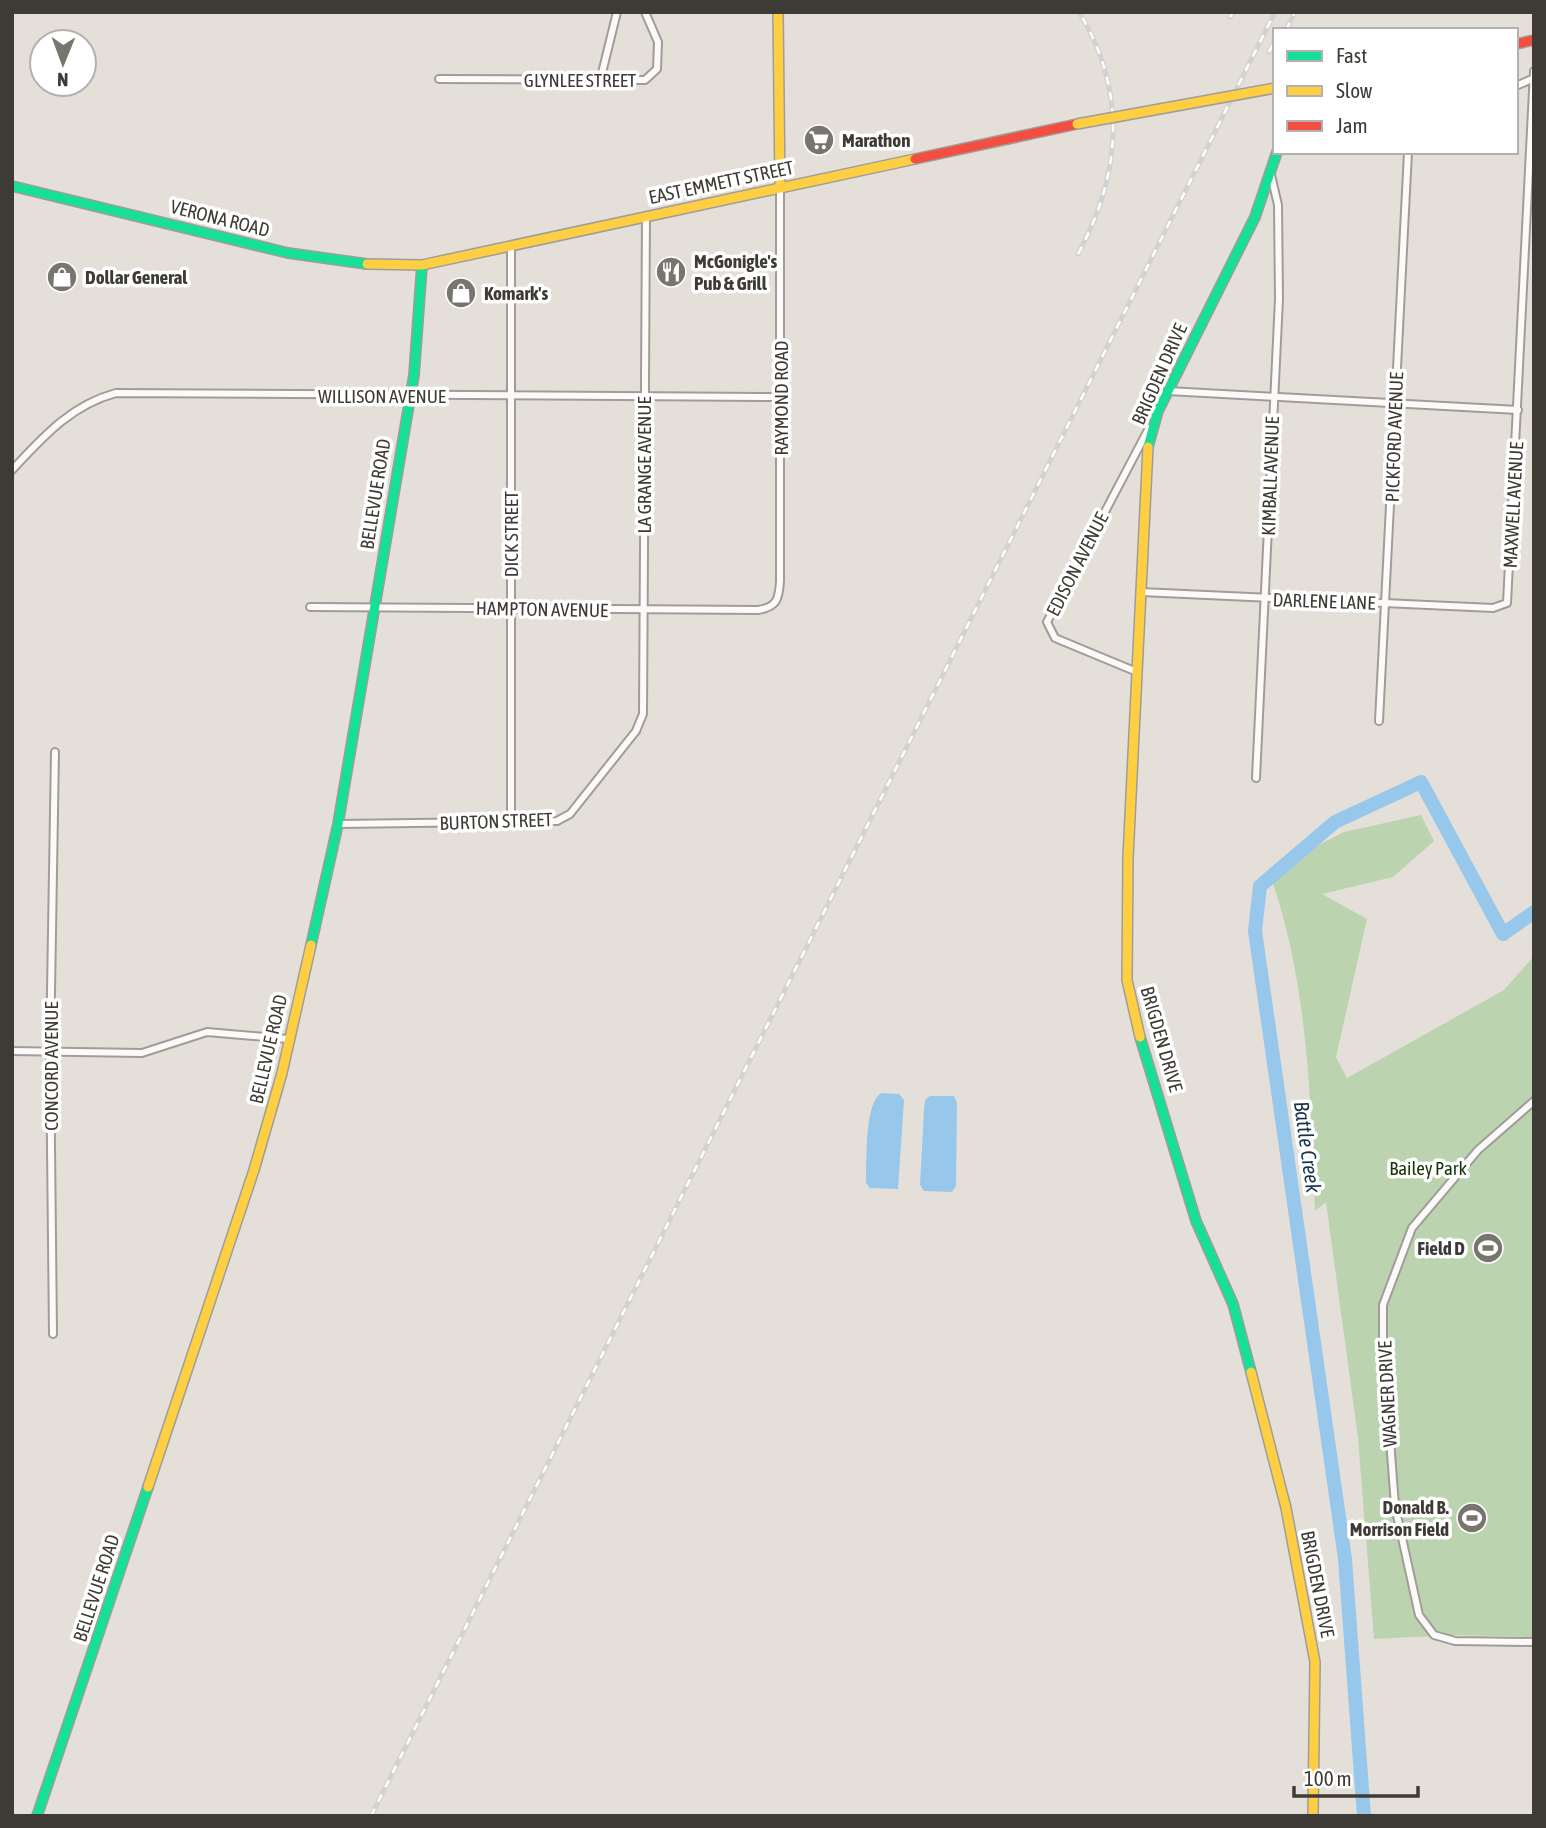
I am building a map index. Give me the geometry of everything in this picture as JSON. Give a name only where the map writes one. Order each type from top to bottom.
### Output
[{"type":"street","points":[[600,81],[617,12]]},
{"type":"street","name":"GLYNLEE STREET","points":[[439,79],[635,81],[652,77],[657,69],[659,49],[645,12]]},
{"type":"street","points":[[778,12],[780,187]]},
{"type":"street","name":"MAXWELL AVENUE","points":[[1507,603],[1534,71]]},
{"type":"street","name":"EAST EMMETT STREET","points":[[422,265],[1077,124],[1273,88]]},
{"type":"street","name":"BRIGDEN DRIVE","points":[[1276,154],[1250,228],[1158,411],[1149,438],[1128,858],[1127,980],[1136,1023],[1196,1221],[1233,1304],[1286,1508],[1315,1662],[1313,1816]]},
{"type":"street","name":"PICKFORD AVENUE","points":[[1379,721],[1408,154]]},
{"type":"street","name":"KIMBALL AVENUE","points":[[1256,778],[1279,246],[1278,205],[1271,175]]},
{"type":"street","name":"VERONA ROAD","points":[[12,186],[288,253],[350,264],[422,265]]},
{"type":"street","name":"RAYMOND ROAD","points":[[773,606],[778,600],[780,580],[780,187]]},
{"type":"street","name":"LA GRANGE AVENUE","points":[[642,714],[646,216]]},
{"type":"street","name":"DICK STREET","points":[[511,247],[511,822]]},
{"type":"street","name":"BELLEVUE ROAD","points":[[37,1816],[254,1170],[288,1039],[338,824],[418,342],[422,265]]},
{"type":"street","points":[[1168,391],[1518,410]]},
{"type":"street","name":"WILLISON AVENUE","points":[[12,470],[44,435],[77,408],[116,393],[780,397]]},
{"type":"street","name":"EDISON AVENUE","points":[[1138,672],[1055,638],[1047,622],[1158,411]]},
{"type":"street","name":"DARLENE LANE","points":[[1141,592],[1493,608],[1507,603]]},
{"type":"street","name":"HAMPTON AVENUE","points":[[310,607],[758,610],[773,606]]},
{"type":"street","name":"BURTON STREET","points":[[338,824],[557,821],[570,814],[636,731],[642,714]]},
{"type":"street","name":"CONCORD AVENUE","points":[[52,1334],[50,1051],[55,752]]},
{"type":"street","points":[[12,1051],[142,1053],[206,1032],[288,1039]]},
{"type":"street","name":"WAGNER DRIVE","points":[[1534,1101],[1478,1150],[1412,1228],[1383,1305],[1395,1506],[1419,1615],[1434,1635],[1455,1641],[1534,1642]]},
{"type":"green space","name":"Bailey Park","points":[[1421,815],[1434,841],[1393,877],[1322,894],[1367,919],[1336,1057],[1347,1078],[1504,990],[1534,956],[1534,1637],[1454,1635],[1374,1639],[1358,1438],[1326,1202],[1315,1211],[1312,1128],[1301,1004],[1285,923],[1273,883],[1301,854],[1344,832]]},
{"type":"water","points":[[882,1093],[899,1094],[904,1100],[898,1189],[870,1188],[866,1183],[869,1120],[876,1098]]},
{"type":"water","points":[[930,1096],[954,1096],[957,1103],[956,1186],[952,1192],[924,1191],[920,1185],[925,1100]]},
{"type":"waterway","name":"Battle Creek","points":[[1364,1816],[1345,1559],[1255,931],[1260,886],[1335,822],[1421,782],[1503,934],[1534,912]]},
{"type":"railway","points":[[1078,254],[1103,194],[1113,133],[1112,103],[1106,72],[1095,42],[1079,12]]},
{"type":"railway","points":[[1230,17],[1233,12]]},
{"type":"railway","points":[[371,1816],[1275,12]]},
{"type":"railway","points":[[1287,28],[1295,12]]},
{"type":"railway","points":[[1269,52],[1273,44]]},
{"type":"traffic: fast","points":[[1148,447],[1158,411],[1255,217],[1276,154]]},
{"type":"traffic: fast","points":[[12,186],[288,253],[367,264]]},
{"type":"traffic: fast","points":[[311,945],[338,824],[414,375],[422,265]]},
{"type":"traffic: fast","points":[[1140,1037],[1196,1221],[1233,1304],[1251,1372]]},
{"type":"traffic: fast","points":[[37,1816],[148,1487]]},
{"type":"traffic: slow","points":[[778,12],[780,187]]},
{"type":"traffic: slow","points":[[1077,124],[1273,88]]},
{"type":"traffic: slow","points":[[367,264],[422,265],[915,159]]},
{"type":"traffic: slow","points":[[1140,1037],[1127,980],[1128,858],[1148,447]]},
{"type":"traffic: slow","points":[[148,1487],[254,1170],[282,1073],[311,945]]},
{"type":"traffic: slow","points":[[1251,1372],[1286,1508],[1315,1662],[1313,1816]]},
{"type":"traffic: jam","points":[[1518,44],[1534,40]]},
{"type":"traffic: jam","points":[[915,159],[1077,124]]},
{"type":"place","name":"Marathon","points":[[819,140]]},
{"type":"place","name":"McGonigle's Pub & Grill","points":[[671,272]]},
{"type":"place","name":"Dollar General","points":[[62,277]]},
{"type":"place","name":"Komark's","points":[[461,293]]},
{"type":"place","name":"Field D","points":[[1488,1248]]},
{"type":"place","name":"Donald B. Morrison Field","points":[[1472,1518]]}]
